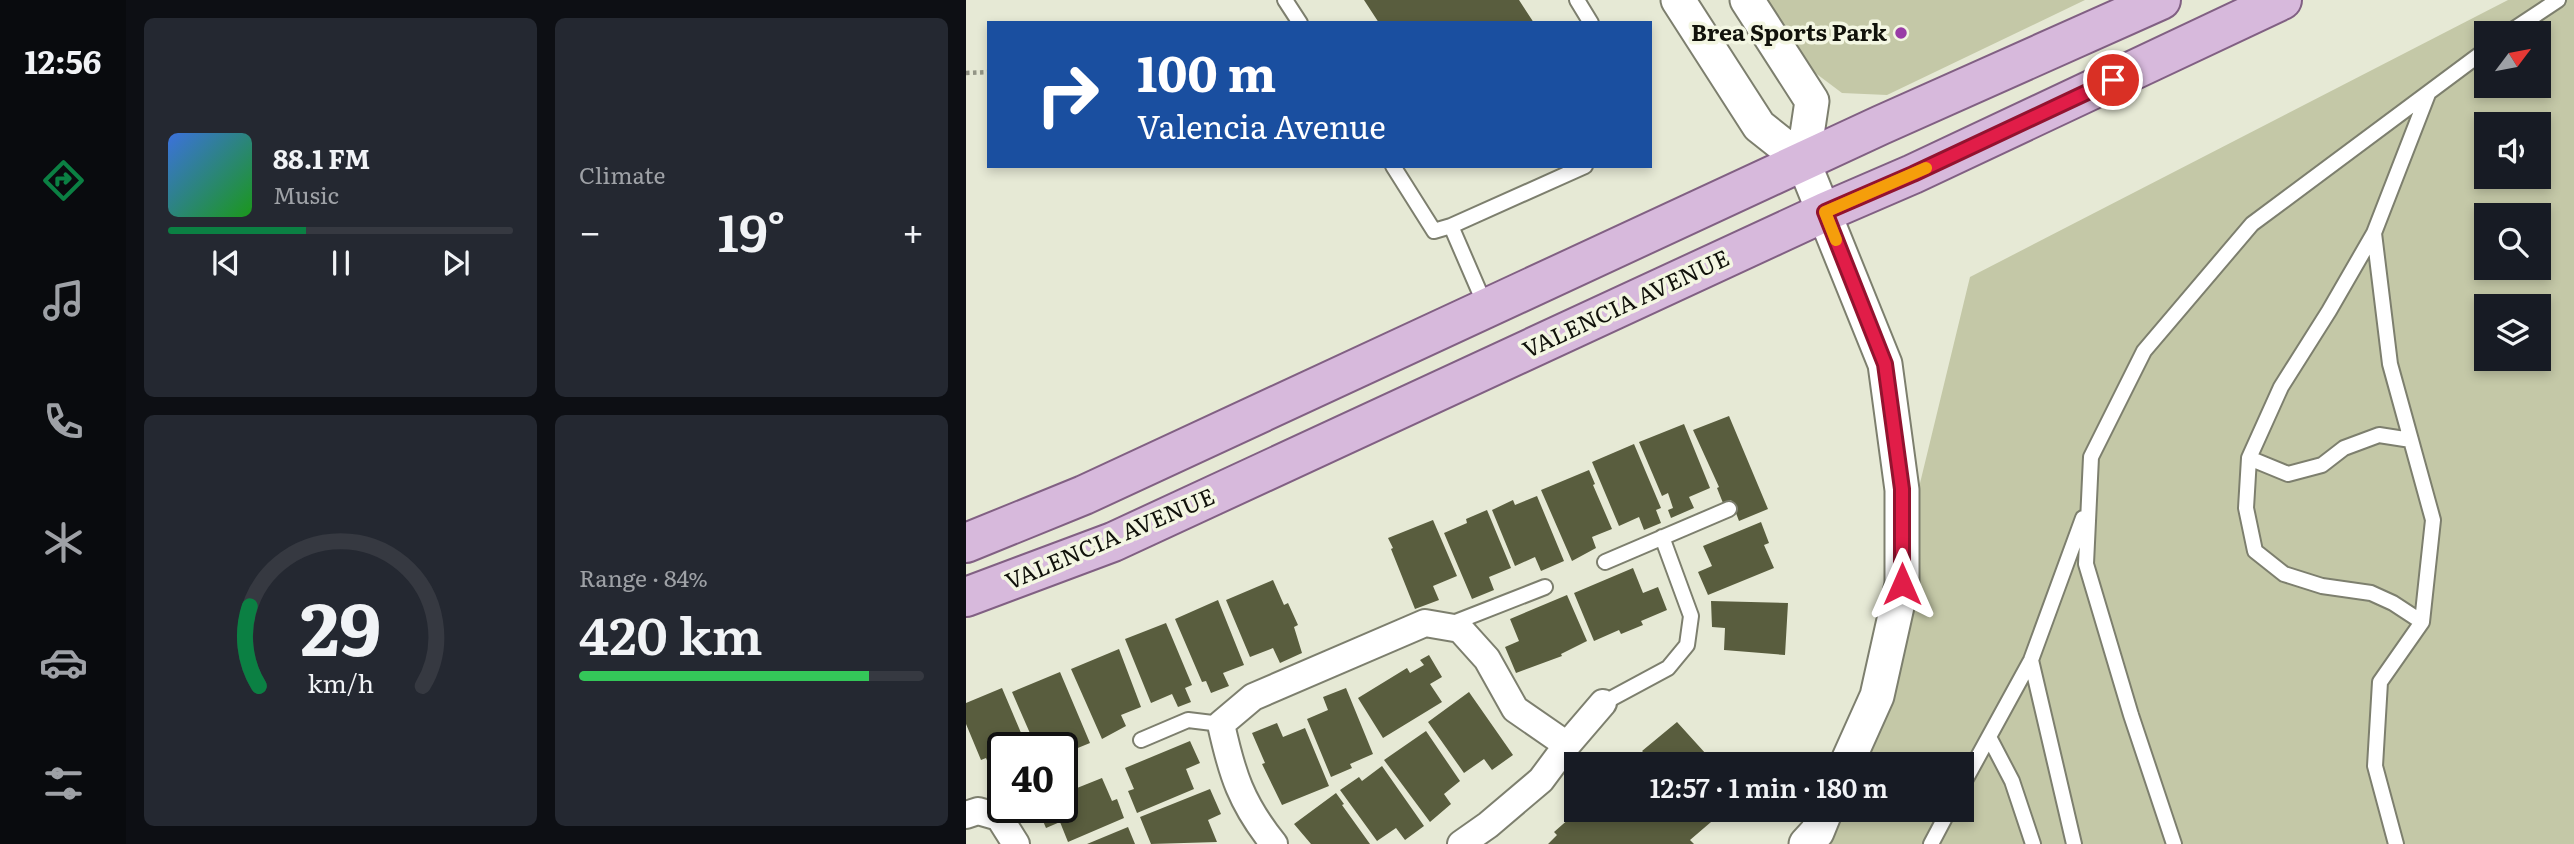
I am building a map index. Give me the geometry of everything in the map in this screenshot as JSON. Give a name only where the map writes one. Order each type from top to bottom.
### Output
[{"type":"main road","points":[[966,543],[1084,495],[1803,161],[2161,0]]},
{"type":"main road","name":"VALENCIA AVENUE","points":[[966,597],[1113,542],[1825,212],[1913,174],[2282,0]]},
{"type":"street","points":[[1678,0],[1759,126],[1803,161],[1885,364],[1902,489],[1902,584],[1877,696],[1852,752]]},
{"type":"street","points":[[1747,0],[1812,101],[1803,161]]},
{"type":"street","points":[[1274,844],[1255,821],[1232,774],[1221,724],[1254,697],[1425,623],[1460,629],[1487,659],[1515,709],[1567,745]]},
{"type":"street","points":[[1463,844],[1541,780],[1603,703]]},
{"type":"street","points":[[966,814],[987,811]]},
{"type":"street","points":[[1806,844],[1817,832],[1821,822]]},
{"type":"street","points":[[1008,823],[1016,844]]},
{"type":"lane","points":[[1285,0],[1299,21]]},
{"type":"lane","points":[[1577,0],[1590,21]]},
{"type":"lane","points":[[2526,21],[2558,0]]},
{"type":"lane","points":[[2174,844],[2131,715],[2086,564],[2091,457],[2144,351],[2252,224],[2474,59]]},
{"type":"lane","points":[[2422,622],[2393,603],[2371,593],[2322,586],[2284,574],[2255,551],[2246,508],[2249,458],[2281,387],[2374,233],[2428,93]]},
{"type":"lane","points":[[1393,168],[1434,231],[1451,226],[1581,168]]},
{"type":"lane","points":[[1451,226],[1487,308]]},
{"type":"lane","points":[[2374,233],[2390,364],[2433,520],[2422,622],[2380,682],[2375,765],[2396,844]]},
{"type":"lane","points":[[2249,458],[2288,474],[2322,465],[2344,448],[2379,435],[2411,440]]},
{"type":"lane","points":[[1974,764],[2031,660],[2089,504]]},
{"type":"lane","points":[[1605,562],[1729,509]]},
{"type":"lane","points":[[1603,703],[1668,668],[1687,645],[1691,616],[1662,537]]},
{"type":"lane","points":[[1444,626],[1545,587]]},
{"type":"lane","points":[[2031,660],[2060,774],[2074,844]]},
{"type":"lane","points":[[1141,740],[1188,720],[1221,724]]},
{"type":"lane","points":[[1989,737],[2012,781],[2034,844]]},
{"type":"lane","points":[[1931,844],[1942,822]]},
{"type":"path","points":[[966,73],[987,72]]},
{"type":"green space","name":"Brea Sports Park","points":[[1764,0],[2085,0],[1887,95],[1842,93],[1806,66]]},
{"type":"green space","points":[[2508,0],[2574,0],[2574,844],[1802,844],[1814,822],[1974,822],[1974,752],[1851,752],[1858,739],[1970,277]]},
{"type":"building","points":[[1364,0],[1519,0],[1533,21],[1378,21]]},
{"type":"building","points":[[1729,416],[1768,509],[1739,521],[1731,500],[1723,503],[1717,488],[1719,487],[1693,430]]},
{"type":"building","points":[[1684,424],[1710,488],[1689,497],[1694,508],[1671,518],[1668,510],[1673,508],[1668,493],[1662,496],[1639,442]]},
{"type":"building","points":[[1634,444],[1661,508],[1656,510],[1661,523],[1644,530],[1639,517],[1619,526],[1592,462]]},
{"type":"building","points":[[1589,470],[1612,529],[1592,537],[1596,548],[1572,561],[1541,490]]},
{"type":"building","points":[[1537,496],[1564,561],[1541,571],[1535,557],[1515,566],[1492,510],[1513,500],[1515,505]]},
{"type":"building","points":[[1487,510],[1511,568],[1489,577],[1494,590],[1472,599],[1444,533]]},
{"type":"building","points":[[1433,520],[1457,576],[1433,586],[1439,600],[1415,609],[1388,538]]},
{"type":"building","points":[[1761,522],[1769,543],[1764,545],[1774,568],[1708,595],[1698,572],[1712,566],[1703,546]]},
{"type":"building","points":[[1633,568],[1643,593],[1658,587],[1667,610],[1641,621],[1643,625],[1621,634],[1619,630],[1594,641],[1574,593]]},
{"type":"building","points":[[1273,580],[1284,605],[1288,603],[1298,625],[1294,627],[1302,653],[1280,663],[1273,648],[1250,657],[1226,600]]},
{"type":"building","points":[[1567,595],[1587,641],[1561,654],[1562,656],[1516,673],[1505,647],[1519,641],[1510,619]]},
{"type":"building","points":[[1218,600],[1244,665],[1223,673],[1229,686],[1211,693],[1206,681],[1202,682],[1175,619]]},
{"type":"building","points":[[1711,601],[1788,603],[1785,655],[1724,650],[1725,628],[1712,627]]},
{"type":"building","points":[[1166,623],[1192,685],[1185,688],[1191,702],[1178,707],[1172,694],[1151,703],[1125,639]]},
{"type":"building","points":[[1119,649],[1141,707],[1121,715],[1126,726],[1102,739],[1071,669]]},
{"type":"building","points":[[1429,655],[1442,677],[1430,684],[1442,702],[1383,738],[1358,698],[1407,668],[1410,673],[1424,665],[1420,660]]},
{"type":"building","points":[[1060,672],[1090,743],[1078,748],[1078,732],[1029,732],[1012,692]]},
{"type":"building","points":[[1002,688],[1021,732],[987,732],[987,760],[986,758],[981,760],[966,724],[966,703]]},
{"type":"building","points":[[1346,688],[1373,754],[1350,764],[1352,768],[1331,777],[1307,719],[1328,710],[1323,697]]},
{"type":"building","points":[[1469,692],[1513,755],[1492,770],[1484,759],[1464,773],[1428,722]]},
{"type":"building","points":[[1677,722],[1704,752],[1643,752]]},
{"type":"building","points":[[1277,723],[1283,737],[1305,728],[1329,786],[1282,805],[1262,764],[1265,763],[1252,733]]},
{"type":"building","points":[[1426,731],[1460,781],[1444,794],[1451,804],[1430,822],[1384,760]]},
{"type":"building","points":[[1190,741],[1200,763],[1186,769],[1194,789],[1137,813],[1128,791],[1134,789],[1125,768]]},
{"type":"building","points":[[1382,766],[1424,826],[1405,840],[1396,828],[1377,841],[1340,790],[1359,777],[1362,781]]},
{"type":"building","points":[[1102,778],[1112,801],[1117,799],[1124,818],[1068,842],[1060,823],[1078,823],[1078,788]]},
{"type":"building","points":[[1210,789],[1221,814],[1208,820],[1217,842],[1151,844],[1140,817]]},
{"type":"building","points":[[1336,793],[1370,844],[1311,844],[1294,824]]},
{"type":"building","points":[[1565,822],[1711,822],[1690,840],[1694,844],[1548,844],[1557,835],[1554,832]]},
{"type":"building","points":[[1044,823],[1058,823],[1046,828]]},
{"type":"building","points":[[1128,827],[1135,844],[1087,844]]},
{"type":"slow traffic","points":[[1836,240],[1825,212],[1926,168]]},
{"type":"place","name":"Brea Sports Park","points":[[1901,33]]},
{"type":"route","points":[[1902,584],[1902,489],[1885,364],[1825,212],[1913,174],[2113,80]]}]
